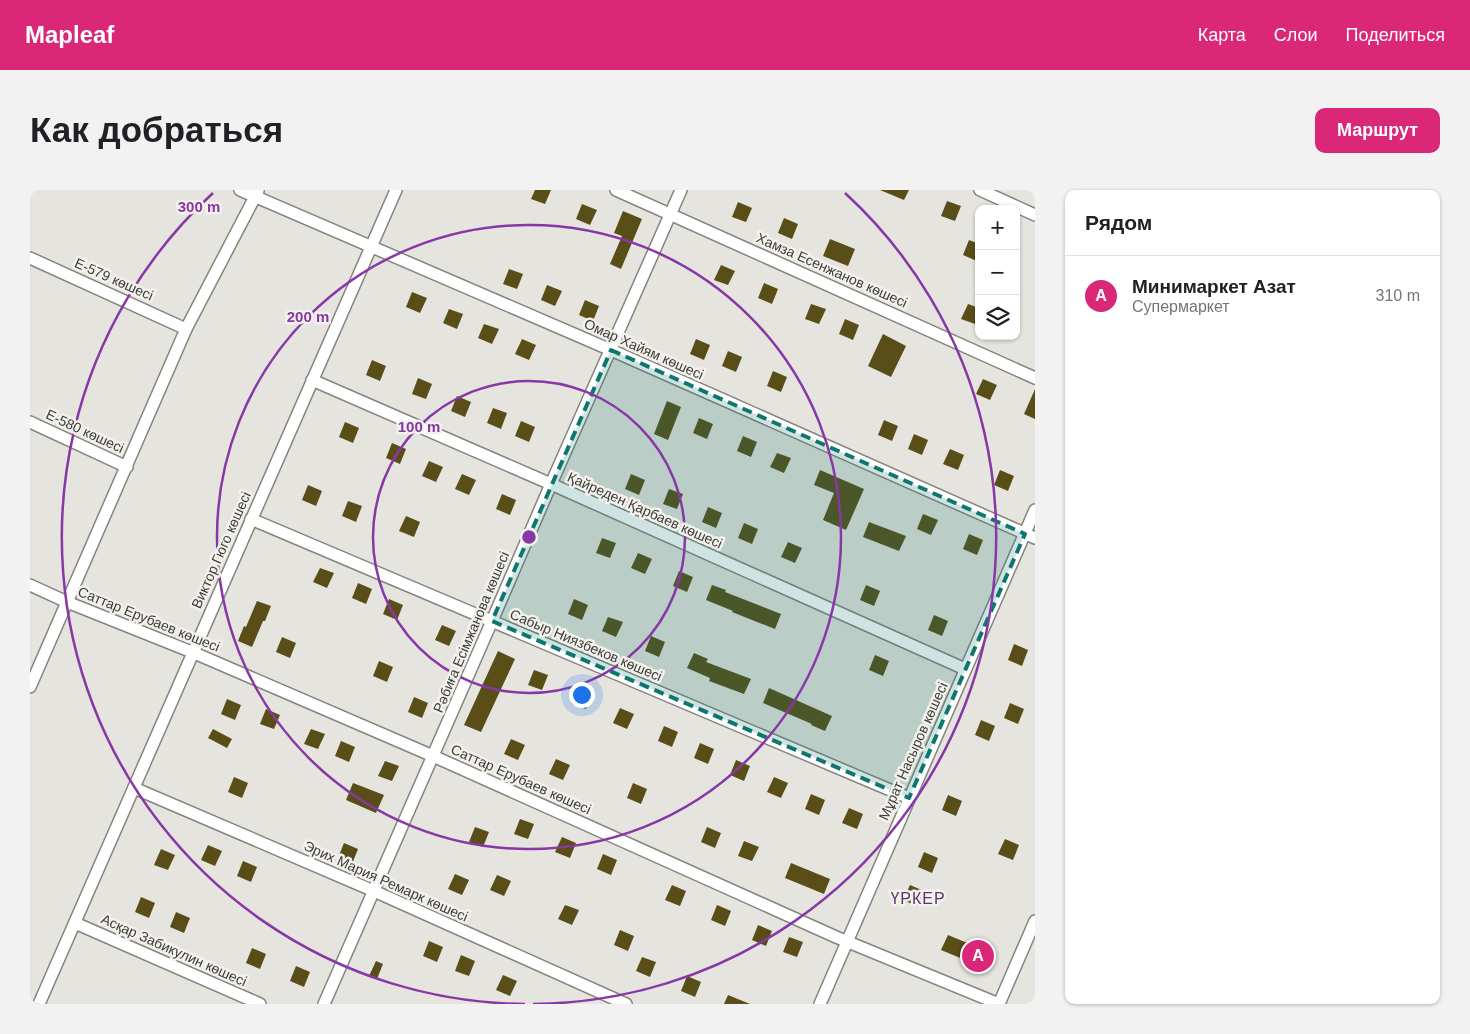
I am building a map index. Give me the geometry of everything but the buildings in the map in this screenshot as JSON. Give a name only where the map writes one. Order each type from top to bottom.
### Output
[{"type":"street","name":"Омар Хайям көшесі","points":[[240,190],[257,194],[1030,536]]},
{"type":"street","name":"Виктор Гюго көшесі","points":[[39,1004],[396,190]]},
{"type":"street","name":"Хамза Есенжанов көшесі","points":[[616,190],[1035,378]]},
{"type":"street","name":"Рәбиға Есімжанова көшесі","points":[[324,1004],[550,484],[681,190]]},
{"type":"street","points":[[980,190],[1035,214]]},
{"type":"street","points":[[30,687],[186,329],[257,194]]},
{"type":"street","name":"Е-579 көшесі","points":[[30,258],[186,329]]},
{"type":"street","name":"Қайреден Қарбаев көшесі","points":[[312,380],[965,669]]},
{"type":"street","name":"Е-580 көшесі","points":[[30,422],[127,466]]},
{"type":"street","name":"Мұрат Насыров көшесі","points":[[820,1004],[965,669],[1030,536],[1035,510]]},
{"type":"street","name":"Сабыр Ниязбеков көшесі","points":[[251,519],[909,798]]},
{"type":"street","name":"Саттар Ерубаев көшесі","points":[[30,585],[67,602],[192,652],[433,756],[847,941],[999,1004]]},
{"type":"street","name":"Эрих Мария Ремарк көшесі","points":[[134,788],[374,891],[626,1004]]},
{"type":"street","points":[[999,1004],[1035,921]]},
{"type":"street","name":"Асқар Забикулин көшесі","points":[[75,923],[260,1004]]},
{"type":"highlighted area","points":[[611,350],[1025,534],[909,798],[492,621]]},
{"type":"place","name":"Минимаркет Азат","points":[[978,956]]},
{"type":"district","name":"ҮРКЕР","points":[[918,898]]}]
